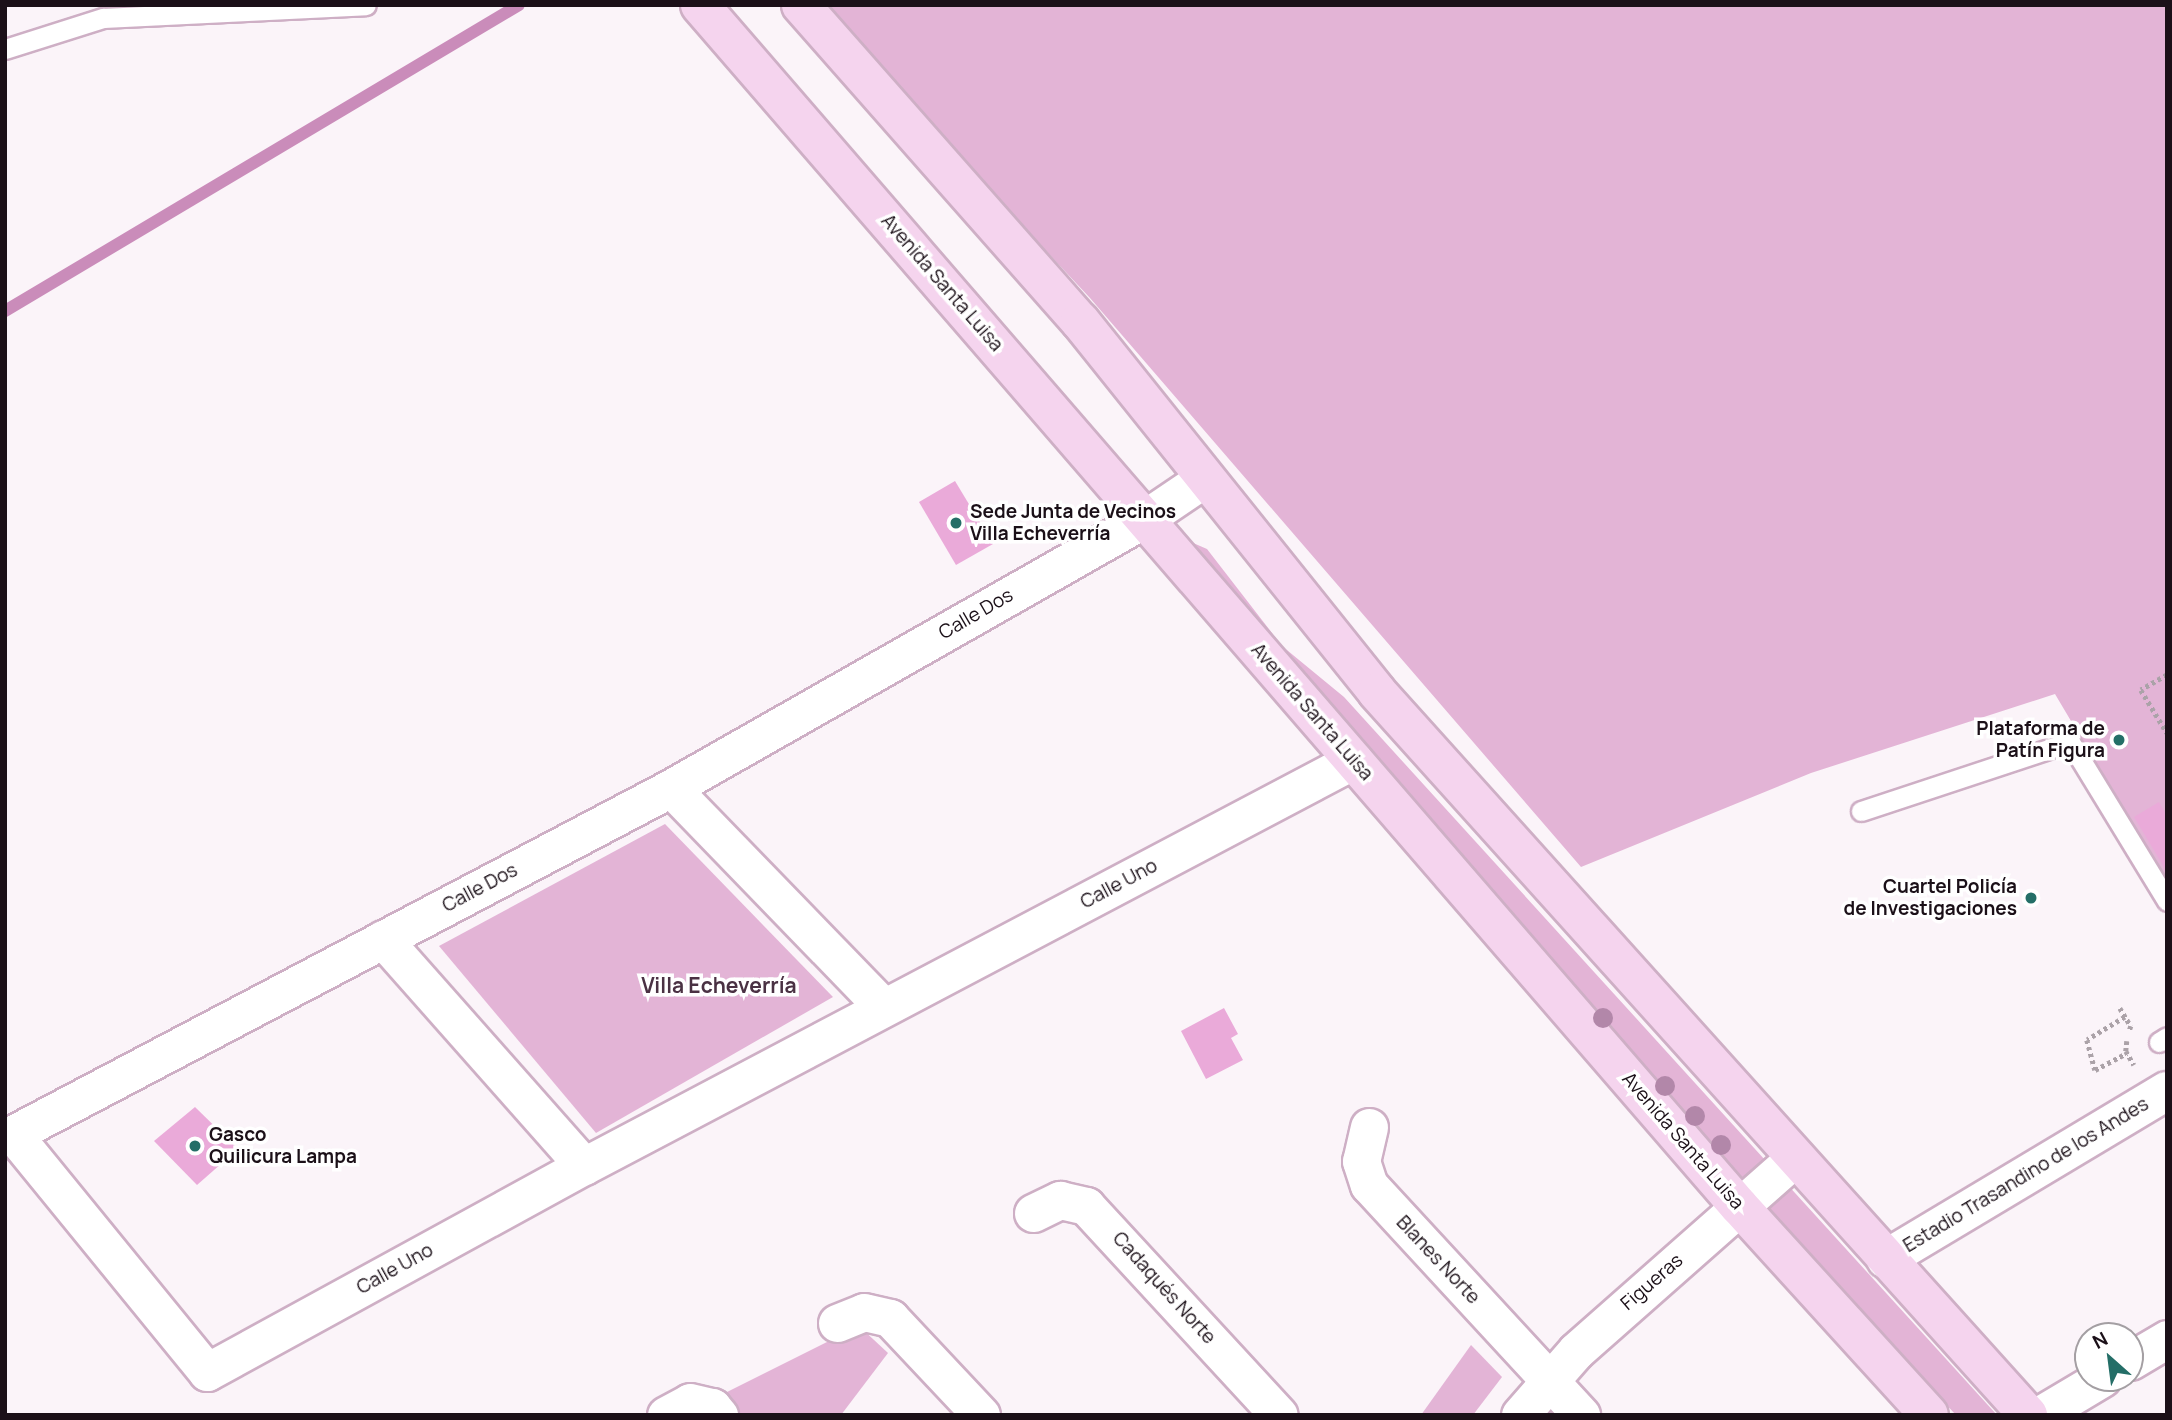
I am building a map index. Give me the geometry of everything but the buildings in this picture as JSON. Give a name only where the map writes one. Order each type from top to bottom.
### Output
[{"type":"main road","name":"Avenida Santa Luisa","points":[[700,5],[1739,1206],[1929,1415]]},
{"type":"main road","points":[[801,5],[1080,321],[1377,692],[1794,1159],[2028,1415]]},
{"type":"street","name":"Calle Dos","points":[[207,1372],[13,1133],[671,788],[1146,518],[1205,478]]},
{"type":"street","name":"Calle Uno","points":[[207,1372],[584,1166],[1354,760]]},
{"type":"street","points":[[671,788],[883,1007]]},
{"type":"street","points":[[383,939],[584,1166]]},
{"type":"street","name":"Estadio Trasandino de los Andes","points":[[1886,1259],[2167,1091]]},
{"type":"street","name":"Blanes Norte","points":[[1369,1127],[1361,1161],[1369,1185],[1581,1415]]},
{"type":"street","name":"Figueras","points":[[1520,1415],[1549,1380],[1600,1329],[1794,1159]]},
{"type":"street","name":"Cadaqués Norte","points":[[1033,1213],[1060,1200],[1086,1206],[1279,1415]]},
{"type":"street","points":[[837,1323],[864,1312],[890,1318],[981,1415]]},
{"type":"street","points":[[2144,1353],[2167,1339]]},
{"type":"street","points":[[2040,1415],[2079,1392]]},
{"type":"street","points":[[666,1415],[690,1402],[712,1407],[719,1415]]},
{"type":"lane","points":[[5,49],[103,18],[366,5]]},
{"type":"lane","points":[[1861,811],[2070,742],[2167,901]]},
{"type":"path","points":[[2167,675],[2141,690],[2167,733]]},
{"type":"path","points":[[2120,1008],[2131,1026],[2127,1052],[2095,1070],[2087,1040],[2125,1017]]},
{"type":"shaded area","points":[[816,5],[2167,5],[2167,883],[2055,694],[1811,773],[1581,867],[1090,298]]},
{"type":"shaded area","points":[[1184,539],[1207,549],[1282,646],[1344,697],[1997,1415],[1956,1415],[1710,1155]]},
{"type":"shaded area","points":[[665,824],[833,997],[596,1133],[439,946]]},
{"type":"shaded area","points":[[859,1326],[888,1353],[841,1415],[730,1415],[725,1393]]},
{"type":"shaded area","points":[[1471,1345],[1502,1377],[1473,1415],[1421,1415]]},
{"type":"waterway","points":[[5,311],[519,5]]},
{"type":"place","name":"Sede Junta de Vecinos Villa Echeverría","points":[[956,523]]},
{"type":"place","name":"Plataforma de Patín Figura","points":[[2119,740]]},
{"type":"place","name":"Cuartel Policía de Investigaciones","points":[[2031,898]]},
{"type":"place","name":"Gasco Quilicura Lampa","points":[[195,1146]]},
{"type":"district","name":"Villa Echeverría","points":[[719,985]]}]
